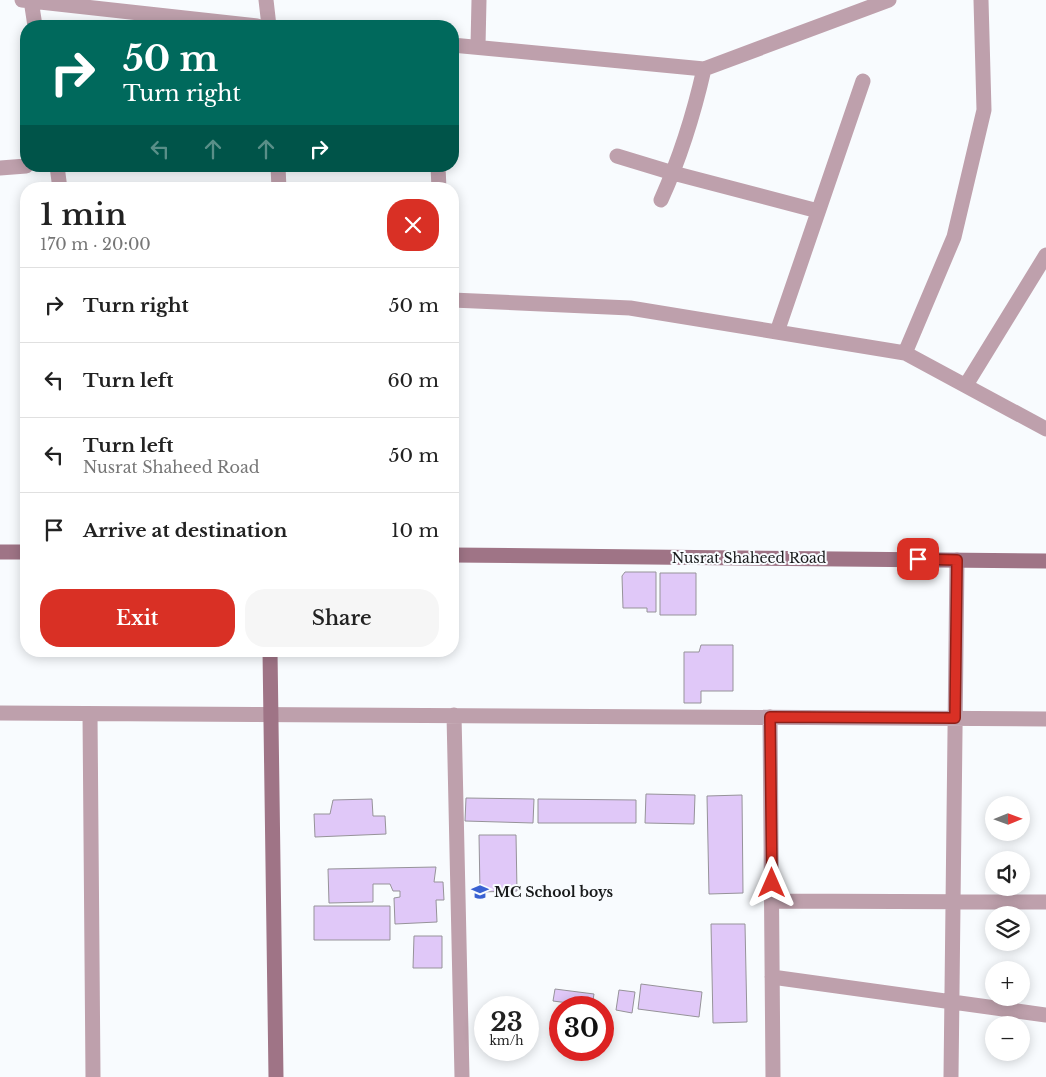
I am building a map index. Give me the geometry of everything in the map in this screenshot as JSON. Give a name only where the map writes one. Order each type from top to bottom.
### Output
[{"type":"street","points":[[266,0],[268,20]]},
{"type":"street","points":[[478,0],[478,46]]},
{"type":"street","points":[[459,45],[704,69],[889,0]]},
{"type":"street","points":[[905,353],[954,237],[984,110],[981,0]]},
{"type":"street","points":[[33,20],[28,1],[202,20]]},
{"type":"street","points":[[661,200],[673,174],[698,96],[704,69]]},
{"type":"street","points":[[777,332],[863,81]]},
{"type":"street","points":[[617,156],[673,174],[818,211]]},
{"type":"street","points":[[0,168],[20,166]]},
{"type":"street","points":[[966,385],[1046,255]]},
{"type":"street","points":[[459,300],[630,308],[905,353],[1046,428]]},
{"type":"street","points":[[0,552],[20,552]]},
{"type":"street","name":"Nusrat Shaheed Road","points":[[459,555],[1046,561]]},
{"type":"street","points":[[951,1077],[957,560]]},
{"type":"street","points":[[270,657],[276,1077]]},
{"type":"street","points":[[0,713],[1046,718]]},
{"type":"street","points":[[90,714],[93,1077]]},
{"type":"street","points":[[454,715],[462,1077]]},
{"type":"street","points":[[770,717],[773,1077]]},
{"type":"street","points":[[772,901],[1046,902]]},
{"type":"street","points":[[772,977],[1046,1015]]},
{"type":"building","points":[[625,572],[656,572],[656,612],[647,612],[647,608],[623,608],[622,576]]},
{"type":"building","points":[[660,573],[696,573],[696,615],[660,615]]},
{"type":"building","points":[[701,645],[733,645],[733,691],[701,691],[701,703],[684,703],[684,652],[699,652]]},
{"type":"building","points":[[646,794],[695,795],[694,824],[645,823]]},
{"type":"building","points":[[742,795],[743,893],[709,894],[707,796]]},
{"type":"building","points":[[466,798],[534,799],[533,823],[465,821]]},
{"type":"building","points":[[372,799],[373,816],[385,816],[386,834],[315,837],[314,814],[330,814],[333,800]]},
{"type":"building","points":[[538,799],[636,800],[636,823],[538,823]]},
{"type":"building","points":[[479,835],[516,835],[517,891],[480,892]]},
{"type":"building","points":[[436,867],[434,882],[443,882],[444,900],[436,900],[437,922],[395,924],[394,898],[400,897],[400,891],[393,891],[390,884],[373,884],[373,902],[329,903],[328,869]]},
{"type":"building","points":[[314,906],[390,906],[390,940],[314,940]]},
{"type":"building","points":[[711,924],[745,924],[747,1022],[713,1023]]},
{"type":"building","points":[[414,936],[442,936],[442,968],[413,968]]},
{"type":"building","points":[[641,984],[702,992],[699,1017],[638,1009]]},
{"type":"building","points":[[555,989],[594,994],[594,996],[554,996]]},
{"type":"building","points":[[619,990],[635,992],[632,1013],[616,1010]]},
{"type":"place","name":"MC School boys","points":[[480,892]]},
{"type":"route","points":[[772,883],[770,717],[955,718],[957,560],[918,559]]}]
